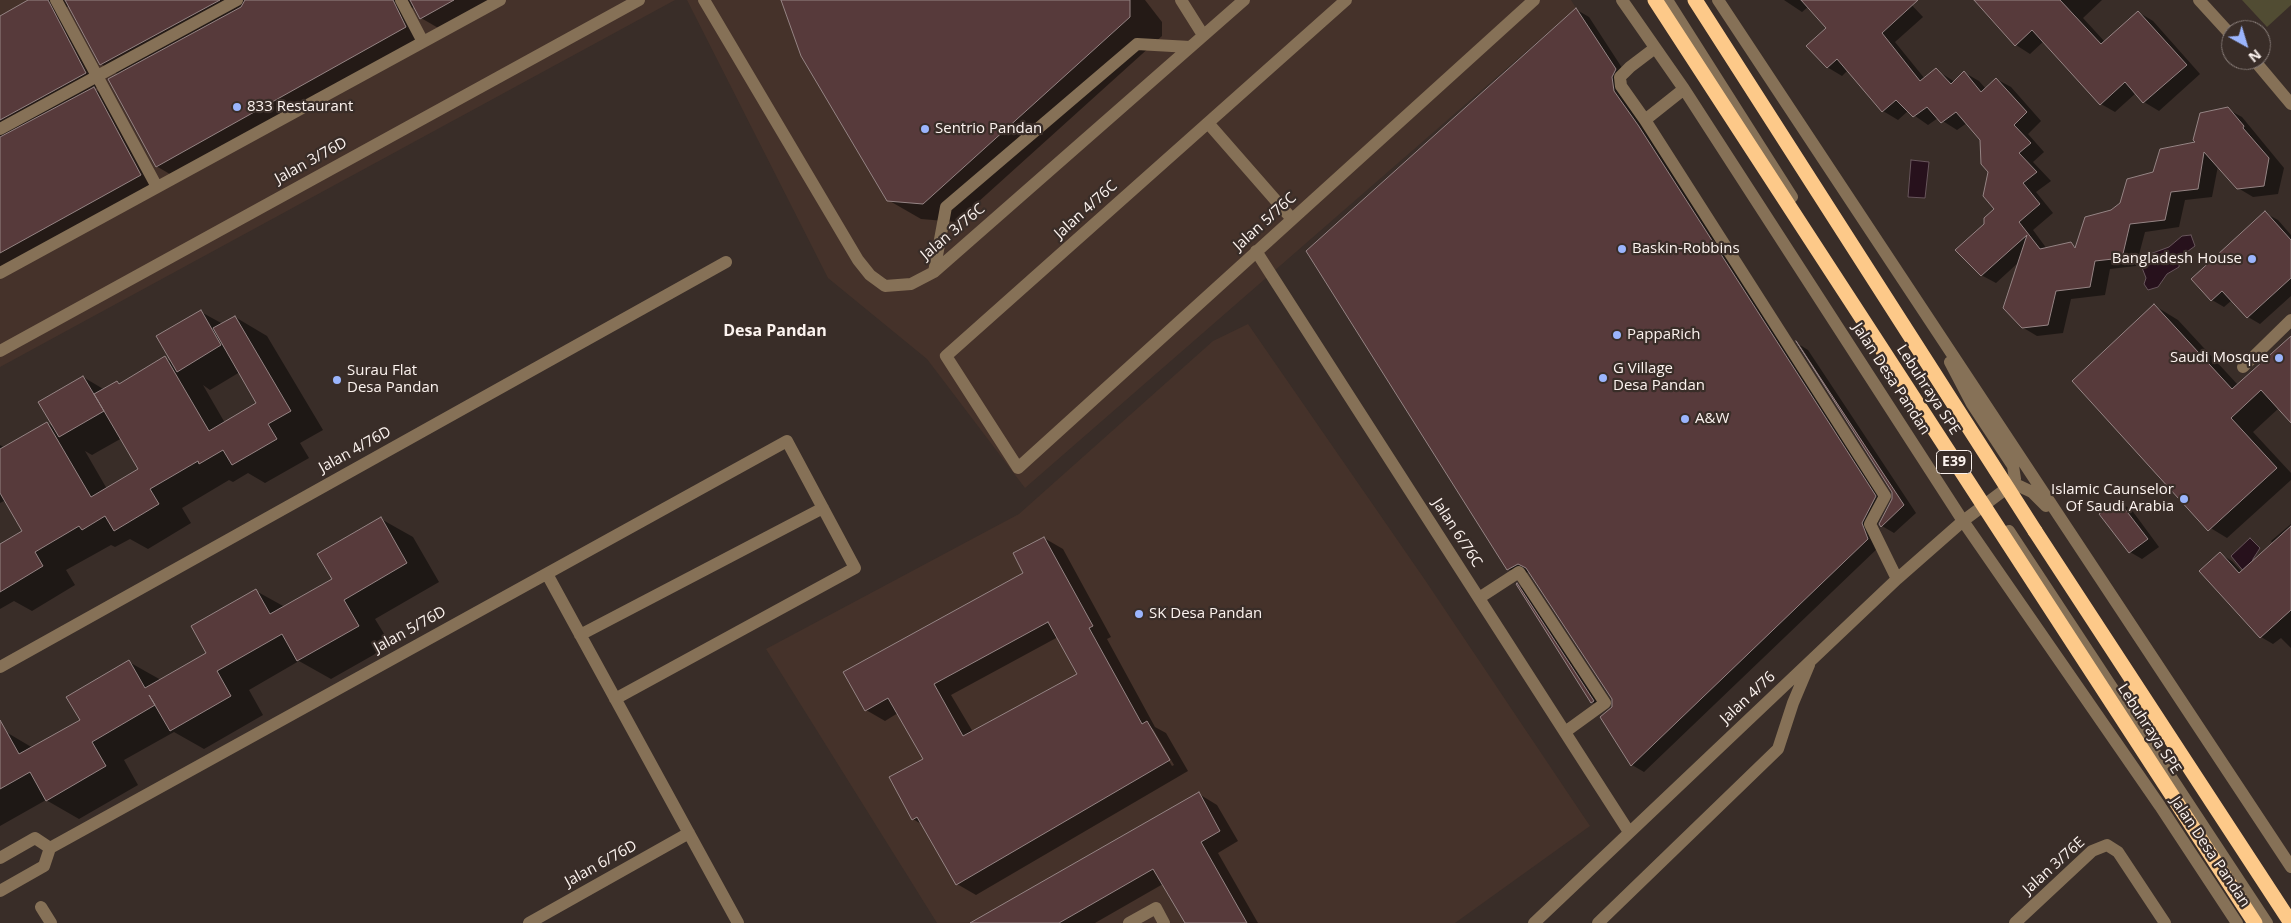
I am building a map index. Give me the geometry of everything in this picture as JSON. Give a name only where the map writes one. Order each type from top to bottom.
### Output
[{"type":"highway","name":"Lebuhraya SPE","points":[[1655,0],[2255,923]]},
{"type":"highway","name":"Lebuhraya SPE","points":[[1695,0],[2070,584],[2291,923]]},
{"type":"street","points":[[56,0],[158,187]]},
{"type":"street","points":[[0,129],[237,0]]},
{"type":"street","points":[[401,0],[424,42]]},
{"type":"street","points":[[0,273],[500,0]]},
{"type":"street","name":"Jalan 3/76D","points":[[0,351],[639,0]]},
{"type":"street","name":"Jalan 3/76C","points":[[704,0],[858,260],[870,275],[885,286],[911,284],[934,272],[1244,0]]},
{"type":"street","points":[[1181,0],[1203,35]]},
{"type":"street","name":"Jalan 4/76C","points":[[1018,468],[946,356],[1346,0]]},
{"type":"street","name":"Jalan 5/76C","points":[[1018,468],[1534,0]]},
{"type":"street","name":"Jalan Desa Pandan","points":[[1622,0],[1684,89],[1963,521],[2160,806],[2237,923]]},
{"type":"street","name":"Jalan Desa Pandan","points":[[1667,0],[1859,304],[2267,923]]},
{"type":"street","points":[[1718,0],[2291,867]]},
{"type":"street","points":[[2200,0],[2221,24]]},
{"type":"street","points":[[934,272],[946,207],[1137,44],[1190,47]]},
{"type":"street","points":[[1655,48],[1620,77],[1621,86],[1885,496],[1870,524],[1897,579]]},
{"type":"street","points":[[2262,70],[2291,104]]},
{"type":"street","points":[[1644,120],[1684,89]]},
{"type":"street","points":[[1208,122],[1292,219]]},
{"type":"street","name":"Jalan 6/76C","points":[[1256,251],[1629,832]]},
{"type":"street","name":"Jalan 4/76D","points":[[0,667],[726,262]]},
{"type":"street","points":[[2242,367],[2291,320]]},
{"type":"street","points":[[1931,322],[1972,404],[2013,466],[2014,479],[2011,485],[2024,487],[2039,498],[2114,597]]},
{"type":"street","name":"Jalan 5/76D","points":[[50,848],[787,441],[823,508]]},
{"type":"street","name":"Jalan 4/76","points":[[1534,923],[1897,579],[1963,521],[2011,485]]},
{"type":"street","points":[[580,634],[823,508],[855,568],[615,699]]},
{"type":"street","points":[[1479,598],[1519,572],[1605,703],[1565,732]]},
{"type":"street","points":[[547,574],[738,923]]},
{"type":"street","points":[[1598,923],[1778,749],[1793,703],[1810,661]]},
{"type":"street","name":"Jalan 6/76D","points":[[528,923],[689,833]]},
{"type":"street","points":[[0,858],[35,838],[50,848],[44,866],[0,891]]},
{"type":"street","name":"Jalan 3/76E","points":[[2015,923],[2092,851],[2107,845],[2118,852],[2165,923]]},
{"type":"street","points":[[41,907],[51,923]]},
{"type":"street","points":[[1129,923],[1156,908],[1164,923]]},
{"type":"shaded area","points":[[0,0],[675,0],[0,367]]},
{"type":"shaded area","points":[[687,0],[1571,0],[1576,8],[1025,488],[927,359],[828,278]]},
{"type":"shaded area","points":[[2242,0],[2291,0],[2291,5],[2271,23],[2271,20],[2261,20]]},
{"type":"shaded area","points":[[1911,160],[1929,162],[1925,198],[1908,197]]},
{"type":"shaded area","points":[[2191,235],[2195,246],[2180,257],[2179,267],[2167,274],[2158,287],[2148,290],[2144,284],[2146,278],[2141,265],[2150,254],[2169,247],[2182,236]]},
{"type":"shaded area","name":"SK Desa Pandan","points":[[1248,324],[1425,580],[1590,826],[1455,923],[937,923],[766,649],[1019,514],[1213,341]]},
{"type":"shaded area","points":[[2250,538],[2260,548],[2253,559],[2249,578],[2231,556]]},
{"type":"building","points":[[28,0],[48,0],[86,73],[0,120],[0,16]]},
{"type":"building","points":[[65,0],[220,0],[100,65]]},
{"type":"building","points":[[245,0],[393,0],[406,27],[156,167],[108,79],[241,7]]},
{"type":"building","points":[[410,0],[454,0],[420,19]]},
{"type":"building","name":"Sentrio Pandan","points":[[781,0],[1130,0],[1130,17],[923,204],[887,201],[801,56]]},
{"type":"building","points":[[1801,0],[1918,0],[1882,33],[1920,81],[1936,68],[1951,84],[1964,71],[1981,92],[1996,78],[2027,112],[2014,125],[2031,143],[2019,153],[2037,172],[2023,183],[2040,204],[2019,222],[2040,249],[2071,242],[2075,248],[2085,217],[2111,210],[2120,203],[2127,179],[2153,172],[2160,149],[2195,142],[2193,140],[2200,113],[2228,107],[2269,158],[2264,186],[2237,189],[2204,152],[2198,189],[2171,192],[2165,220],[2130,224],[2122,258],[2095,261],[2090,287],[2056,291],[2048,325],[2022,328],[2003,308],[2027,235],[1981,276],[1955,250],[1984,224],[1984,218],[1994,209],[1983,196],[1988,172],[1981,164],[1980,140],[1956,112],[1941,123],[1927,107],[1913,117],[1896,100],[1882,112],[1837,59],[1827,68],[1806,46],[1826,28]]},
{"type":"building","points":[[1974,0],[2060,0],[2101,44],[2138,11],[2187,65],[2143,103],[2125,82],[2100,105],[2032,30],[2015,46]]},
{"type":"building","name":"G Village Desa Pandan","points":[[1576,8],[1616,69],[1612,77],[1614,91],[1638,125],[1876,496],[1862,523],[1868,539],[1631,766],[1600,717],[1612,707],[1612,699],[1526,568],[1518,564],[1507,570],[1306,251]]},
{"type":"building","points":[[94,87],[141,175],[0,253],[0,137]]},
{"type":"building","name":"Bangladesh House","points":[[2265,211],[2291,240],[2291,278],[2247,318],[2222,291],[2211,301],[2191,279]]},
{"type":"building","points":[[2154,304],[2232,389],[2291,336],[2291,423],[2261,390],[2231,418],[2277,468],[2208,531],[2072,381]]},
{"type":"building","points":[[201,310],[221,345],[177,372],[156,336]]},
{"type":"building","points":[[235,316],[291,411],[268,424],[277,439],[232,465],[223,450],[199,464],[198,461],[150,489],[159,504],[114,531],[105,516],[82,530],[79,526],[35,552],[43,566],[0,592],[0,544],[22,531],[0,493],[0,449],[47,422],[91,497],[138,469],[94,394],[117,381],[119,384],[165,356],[209,431],[256,403],[213,328]]},
{"type":"building","points":[[1796,341],[1904,505],[1881,527],[1879,524],[1892,499],[1892,492]]},
{"type":"building","points":[[83,376],[104,411],[59,437],[38,402]]},
{"type":"building","points":[[2118,500],[2148,539],[2129,553],[2099,514]]},
{"type":"building","points":[[381,517],[407,563],[344,600],[359,626],[297,661],[282,634],[217,671],[231,696],[170,731],[155,705],[92,742],[106,766],[46,801],[30,772],[0,789],[0,720],[19,754],[80,720],[66,697],[129,660],[145,688],[206,653],[191,626],[256,589],[270,614],[332,579],[317,554]]},
{"type":"building","points":[[2291,526],[2291,610],[2260,638],[2199,571],[2220,552],[2239,573]]},
{"type":"building","points":[[1044,537],[1093,626],[1089,628],[1142,724],[1147,721],[1170,760],[956,885],[917,817],[912,820],[889,777],[923,759],[888,698],[865,711],[843,672],[1023,573],[1013,553]],"holes":[[[1048,622],[1077,674],[963,736],[934,684]]]},
{"type":"building","points":[[1516,584],[1594,701],[1591,703]]},
{"type":"building","points":[[1199,792],[1220,831],[1201,842],[1247,923],[1185,923],[1153,869],[1059,923],[970,923]]},
{"type":"place","name":"833 Restaurant","points":[[237,107]]},
{"type":"place","name":"Sentrio Pandan","points":[[925,129]]},
{"type":"place","name":"Baskin-Robbins","points":[[1622,249]]},
{"type":"place","name":"Bangladesh House","points":[[2252,259]]},
{"type":"place","name":"PappaRich","points":[[1617,335]]},
{"type":"place","name":"Saudi Mosque","points":[[2279,358]]},
{"type":"place","name":"G Village Desa Pandan","points":[[1603,378]]},
{"type":"place","name":"Surau Flat Desa Pandan","points":[[337,380]]},
{"type":"place","name":"A&W","points":[[1685,419]]},
{"type":"place","name":"Islamic Caunselor Of Saudi Arabia","points":[[2184,499]]},
{"type":"place","name":"SK Desa Pandan","points":[[1139,614]]},
{"type":"district","name":"Desa Pandan","points":[[775,331]]}]
